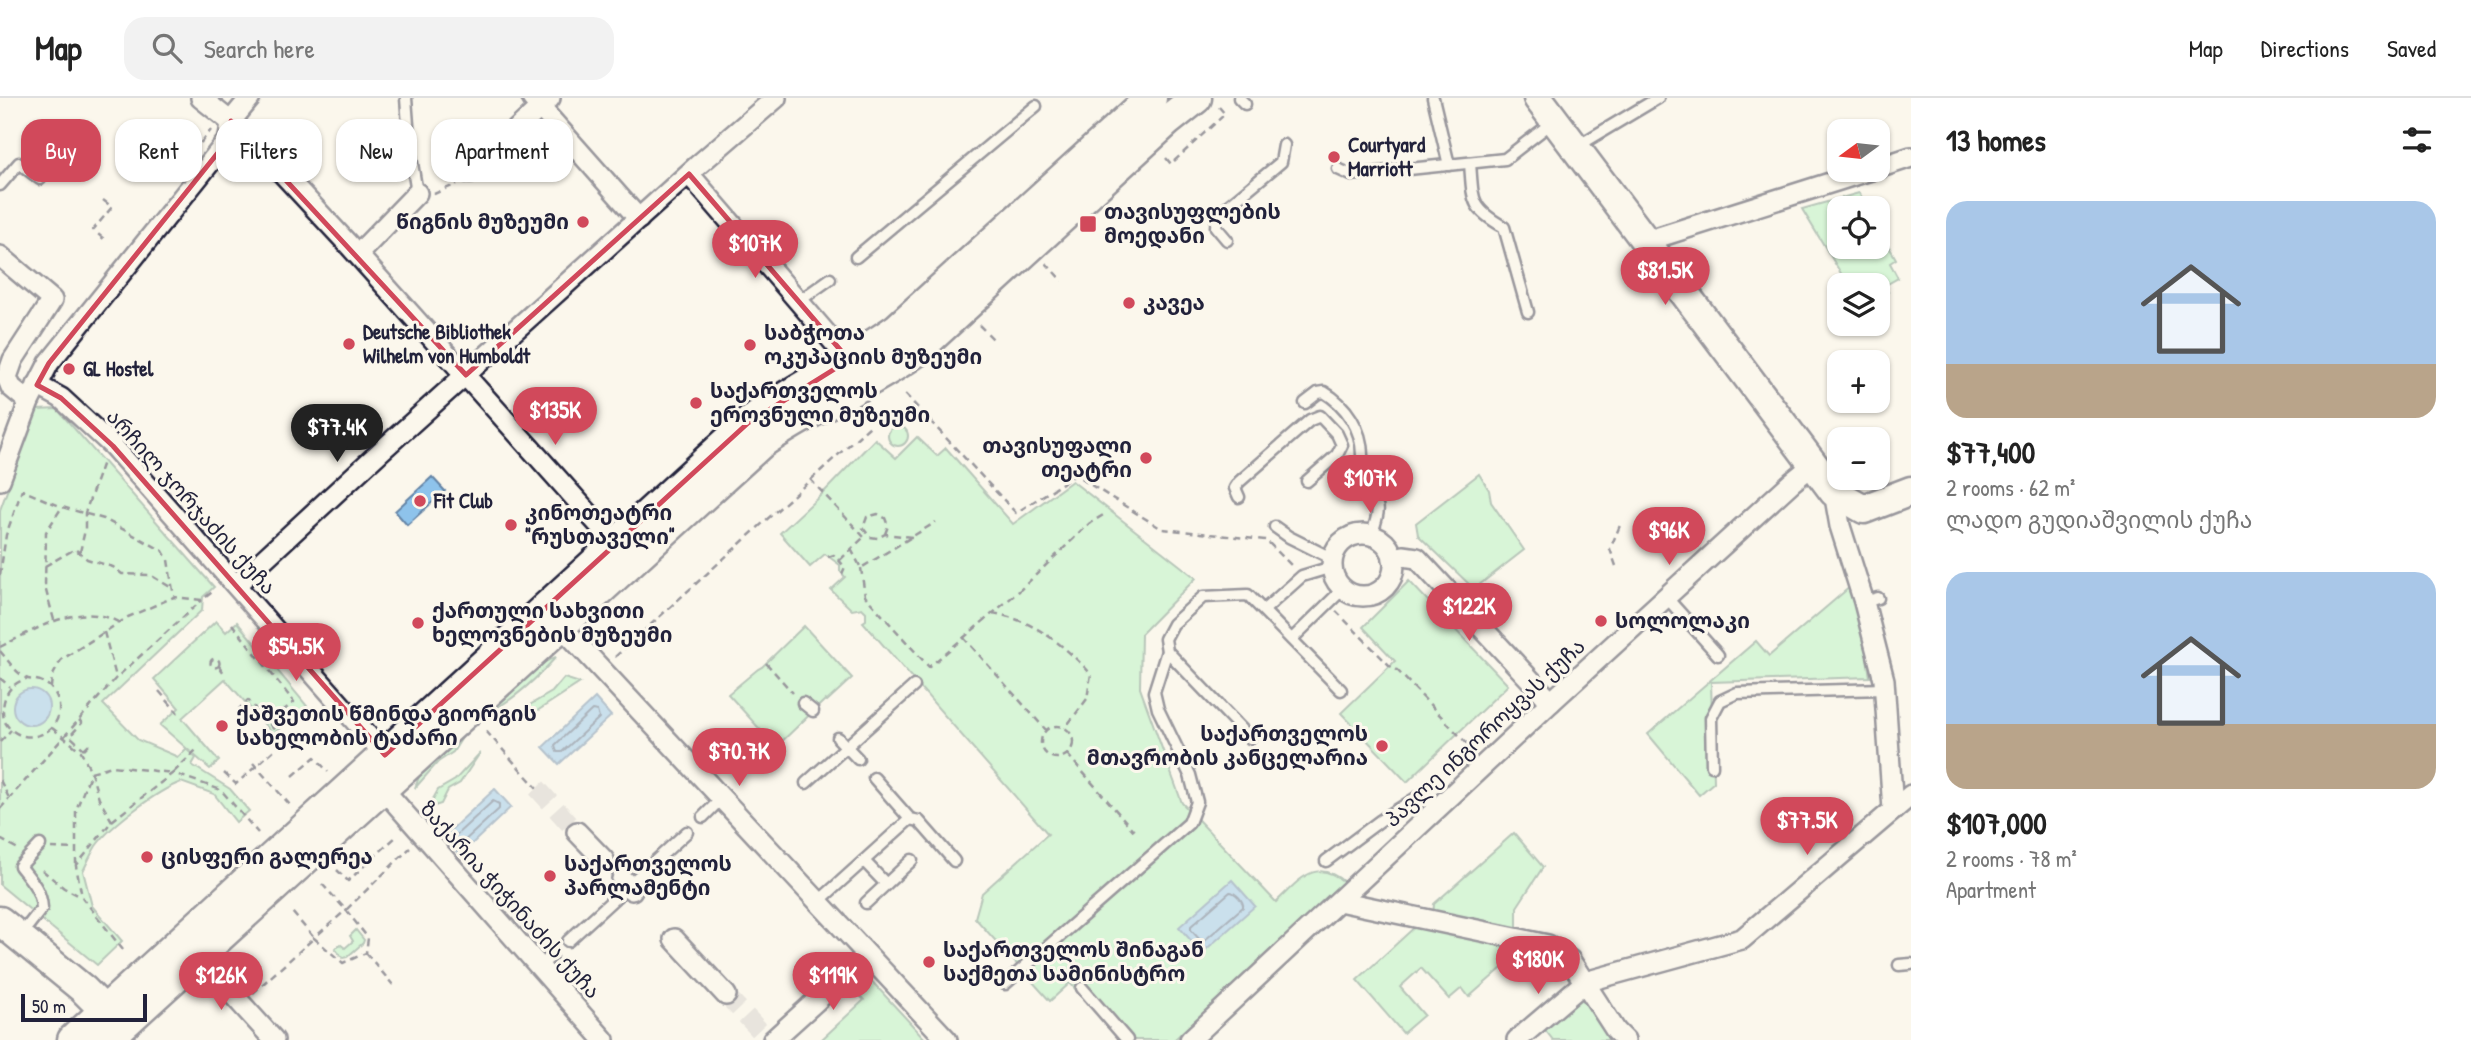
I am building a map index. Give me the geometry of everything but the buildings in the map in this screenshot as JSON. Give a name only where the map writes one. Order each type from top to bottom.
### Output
[{"type":"main road","points":[[73,1040],[748,423],[784,397],[873,346],[916,314],[1135,103]]},
{"type":"main road","points":[[106,1040],[761,443],[809,412],[869,382],[915,352],[1167,121],[1208,103]]},
{"type":"main road","points":[[1546,109],[1834,492],[1864,509],[1911,491]]},
{"type":"main road","points":[[10,928],[104,1010]]},
{"type":"street","points":[[201,98],[228,119]]},
{"type":"street","points":[[233,119],[250,98]]},
{"type":"street","points":[[227,586],[776,98]]},
{"type":"street","points":[[522,119],[540,101],[639,219]]},
{"type":"street","points":[[0,480],[33,394],[49,363],[216,155]]},
{"type":"street","points":[[1890,164],[1911,157]]},
{"type":"street","points":[[689,174],[849,360]]},
{"type":"street","points":[[289,182],[358,254],[615,544]]},
{"type":"street","points":[[1646,241],[1833,182]]},
{"type":"street","points":[[358,254],[423,194]]},
{"type":"street","name":"არჩილ ჯორჯაძის ქუჩა","points":[[0,256],[52,300],[13,360],[7,377],[11,387],[33,394],[61,398],[97,430],[227,586],[385,755]]},
{"type":"street","name":"პავლე ინგოროყვას ქუჩა","points":[[1190,1040],[1551,702],[1814,464]]},
{"type":"street","points":[[1834,492],[1840,526],[1871,600],[1885,689],[1892,810]]},
{"type":"street","points":[[1363,534],[1385,545],[1393,559],[1391,576],[1382,589],[1374,594],[1358,596],[1343,589],[1333,575],[1335,551],[1347,539],[1363,534]]},
{"type":"street","points":[[1393,559],[1403,556],[1417,558],[1551,702]]},
{"type":"street","points":[[561,626],[947,1040]]},
{"type":"street","name":"ზაქარია ჭიჭინაძის ქუჩა","points":[[383,789],[545,962],[604,1040]]},
{"type":"street","points":[[1517,1040],[1585,982],[1742,939],[1911,795]]},
{"type":"street","points":[[577,832],[604,860]]},
{"type":"street","points":[[1339,901],[1548,945],[1570,960],[1616,1031],[1625,1040]]},
{"type":"street","points":[[674,939],[726,995]]},
{"type":"street","points":[[768,1038],[867,955]]},
{"type":"street","points":[[198,956],[274,1040]]},
{"type":"lane","points":[[406,98],[410,152],[423,194]]},
{"type":"lane","points":[[1433,98],[1449,165]]},
{"type":"lane","points":[[1576,147],[1658,98]]},
{"type":"lane","points":[[856,257],[1036,106]]},
{"type":"lane","points":[[1338,169],[1352,175],[1505,159],[1546,109]]},
{"type":"lane","points":[[1227,240],[1216,227],[1217,215],[1281,162],[1284,145]]},
{"type":"lane","points":[[0,186],[19,163],[21,165]]},
{"type":"lane","points":[[1469,163],[1476,206],[1488,218],[1504,227],[1528,312]]},
{"type":"lane","points":[[799,301],[830,279]]},
{"type":"lane","points":[[1306,403],[1318,393],[1324,392],[1355,422],[1362,442],[1361,475],[1380,512],[1371,536]]},
{"type":"lane","points":[[1239,497],[1235,488],[1239,482],[1310,419],[1320,416],[1337,434],[1342,445],[1337,455],[1307,481]]},
{"type":"lane","points":[[1275,527],[1332,563]]},
{"type":"lane","points":[[1264,610],[1302,576],[1332,563]]},
{"type":"lane","points":[[1292,639],[1343,589]]},
{"type":"lane","points":[[1005,984],[1189,823],[1197,802],[1190,775],[1158,709],[1153,692],[1167,651],[1165,639],[1173,624],[1203,597],[1248,595],[1341,690]]},
{"type":"lane","points":[[1666,597],[1718,655]]},
{"type":"lane","points":[[1167,651],[1250,738]]},
{"type":"lane","points":[[806,783],[914,686]]},
{"type":"lane","points":[[1712,766],[1711,718],[1720,701],[1737,693],[1885,689]]},
{"type":"lane","points":[[803,703],[813,711]]},
{"type":"lane","points":[[838,738],[858,759]]},
{"type":"lane","points":[[874,778],[910,819],[919,821],[954,861]]},
{"type":"lane","points":[[1326,861],[1389,814],[1416,798],[1428,800],[1438,808]]},
{"type":"lane","points":[[703,817],[722,799]]},
{"type":"lane","points":[[818,902],[910,819]]},
{"type":"lane","points":[[568,941],[687,832]]},
{"type":"lane","points":[[10,928],[42,908],[42,897],[36,885],[20,866],[40,845]]},
{"type":"lane","points":[[866,903],[912,860]]},
{"type":"lane","points":[[864,861],[886,884]]},
{"type":"lane","points":[[1899,965],[1911,964]]},
{"type":"lane","points":[[1082,988],[1126,1040]]},
{"type":"path","points":[[1166,158],[1171,164],[1225,114],[1208,103]]},
{"type":"path","points":[[202,141],[212,128]]},
{"type":"path","points":[[423,194],[453,188],[460,182]]},
{"type":"path","points":[[103,200],[112,208],[93,230],[105,240]]},
{"type":"path","points":[[1046,263],[1062,281]]},
{"type":"path","points":[[979,325],[994,340]]},
{"type":"path","points":[[905,394],[1016,513],[1075,475],[1162,529],[1266,540]]},
{"type":"path","points":[[613,659],[870,426]]},
{"type":"path","points":[[79,552],[85,530],[85,513],[104,459]]},
{"type":"path","points":[[810,479],[865,536],[873,538],[885,534],[912,537]]},
{"type":"path","points":[[0,575],[6,535],[22,490],[62,507],[104,519],[163,551],[168,560],[174,597]]},
{"type":"path","points":[[54,620],[45,587],[46,532],[62,507]]},
{"type":"path","points":[[865,536],[864,520],[874,513],[885,518],[888,526],[885,534]]},
{"type":"path","points":[[851,549],[861,568],[865,596],[929,667],[1018,592],[1090,523],[1105,514]]},
{"type":"path","points":[[861,568],[936,522]]},
{"type":"path","points":[[1616,566],[1610,549],[1621,523]]},
{"type":"path","points":[[840,560],[865,536]]},
{"type":"path","points":[[45,566],[75,550],[87,559],[113,566],[122,573],[150,576],[172,588]]},
{"type":"path","points":[[828,557],[834,555],[840,560],[845,567],[842,573]]},
{"type":"path","points":[[0,809],[116,678],[202,600],[227,586]]},
{"type":"path","points":[[51,688],[52,677],[61,660],[128,617],[174,597],[202,600]]},
{"type":"path","points":[[992,613],[1011,616],[1047,633],[1071,652],[1091,674],[1087,699],[1065,728]]},
{"type":"path","points":[[26,679],[0,649],[54,620],[96,614],[120,623]]},
{"type":"path","points":[[232,624],[295,702],[268,723]]},
{"type":"path","points":[[104,632],[116,678]]},
{"type":"path","points":[[1357,632],[1486,764]]},
{"type":"path","points":[[963,637],[1046,730]]},
{"type":"path","points":[[766,663],[803,703]]},
{"type":"path","points":[[219,666],[225,673]]},
{"type":"path","points":[[0,678],[10,687]]},
{"type":"path","points":[[26,679],[44,682],[51,688],[59,703],[57,720],[52,728],[32,737],[11,730],[2,717],[1,709],[5,693],[10,687],[26,679]]},
{"type":"path","points":[[159,691],[178,713]]},
{"type":"path","points":[[225,773],[236,784],[254,764],[284,741],[248,700],[239,709]]},
{"type":"path","points":[[79,720],[82,723],[69,736],[83,750],[99,799],[112,821]]},
{"type":"path","points":[[1056,726],[1065,728],[1073,746],[1067,754],[1051,757],[1043,749],[1041,739],[1046,730],[1056,726]]},
{"type":"path","points":[[52,728],[83,750]]},
{"type":"path","points":[[0,742],[11,730]]},
{"type":"path","points":[[486,731],[537,788]]},
{"type":"path","points":[[83,750],[92,741]]},
{"type":"path","points":[[76,866],[112,821],[173,773],[198,748]]},
{"type":"path","points":[[1067,754],[1134,831]]},
{"type":"path","points":[[293,776],[315,757],[328,772]]},
{"type":"path","points":[[254,764],[290,806]]},
{"type":"path","points":[[92,772],[112,766],[173,773],[221,790],[258,834]]},
{"type":"path","points":[[92,772],[76,810],[76,866],[82,897],[123,950]]},
{"type":"path","points":[[0,780],[9,798]]},
{"type":"path","points":[[337,870],[348,881],[398,835]]},
{"type":"path","points":[[248,998],[410,848]]},
{"type":"path","points":[[322,884],[368,938],[366,953],[393,985]]},
{"type":"path","points":[[292,912],[314,938],[342,964],[366,953]]},
{"type":"highlighted area","points":[[231,121],[466,375],[689,174],[849,360],[748,423],[385,755],[113,446],[61,398],[37,385],[49,363],[229,139]]},
{"type":"green space","points":[[1827,202],[1827,250],[1802,209]]},
{"type":"green space","points":[[1890,248],[1896,259],[1890,263],[1898,278],[1890,283],[1890,273],[1841,273],[1832,259],[1890,259]]},
{"type":"green space","points":[[57,409],[214,587],[203,597],[202,610],[103,704],[138,740],[178,757],[186,749],[196,758],[192,765],[230,789],[249,811],[236,822],[214,794],[181,782],[148,801],[103,838],[83,871],[92,906],[122,941],[97,965],[0,885],[0,510],[37,410]]},
{"type":"green space","points":[[898,426],[905,429],[908,436],[905,443],[898,446],[891,443],[888,436],[891,429]]},
{"type":"green space","points":[[917,437],[937,456],[946,448],[1013,524],[1072,481],[1196,578],[1141,634],[1140,688],[1182,803],[1276,902],[1300,880],[1316,872],[1324,871],[1344,882],[1174,1040],[1120,1040],[1070,983],[1050,1001],[975,918],[982,893],[1048,834],[863,622],[866,620],[866,612],[862,608],[852,610],[831,590],[845,577],[840,571],[840,565],[825,554],[810,567],[780,533],[875,439],[896,458]]},
{"type":"green space","points":[[1479,474],[1489,490],[1491,502],[1524,550],[1474,589],[1418,535],[1416,523]]},
{"type":"green space","points":[[1409,581],[1508,685],[1407,782],[1341,713],[1395,661],[1363,627]]},
{"type":"green space","points":[[1851,586],[1870,677],[1711,682],[1714,782],[1699,795],[1648,734],[1756,641],[1769,656]]},
{"type":"green space","points":[[216,621],[226,632],[237,622],[307,706],[273,734],[225,679],[182,718],[219,761],[210,769],[160,725],[179,708],[154,679]]},
{"type":"green space","points":[[804,626],[852,678],[776,747],[728,694],[762,667]]},
{"type":"green space","points":[[556,657],[518,694],[492,710],[539,666]]},
{"type":"green space","points":[[564,678],[580,683],[534,713],[526,711],[528,706],[552,692]]},
{"type":"green space","points":[[463,736],[453,752],[438,762],[415,788],[421,771],[428,768],[443,751]]},
{"type":"green space","points":[[480,753],[460,783],[448,790],[441,804],[428,808],[438,790],[455,780]]},
{"type":"green space","points":[[1514,833],[1543,867],[1517,907],[1517,932],[1433,917],[1434,904]]},
{"type":"green space","points":[[1418,924],[1527,946],[1469,997],[1462,988],[1449,999],[1421,968],[1400,987],[1424,1015],[1403,1033],[1357,980]]},
{"type":"green space","points":[[356,930],[364,940],[363,943],[343,958],[335,949],[340,944],[345,948],[353,941],[350,936]]},
{"type":"green space","points":[[866,975],[926,1040],[821,1040],[864,1000],[852,987]]},
{"type":"green space","points":[[1581,994],[1619,1040],[1553,1040],[1542,1026]]},
{"type":"water","name":"Fit Club","points":[[432,477],[445,491],[407,525],[395,511]]},
{"type":"water","points":[[31,689],[43,695],[49,707],[43,719],[31,725],[19,719],[13,707],[19,695]]},
{"type":"water","points":[[595,698],[611,716],[559,764],[543,747]]},
{"type":"water","points":[[495,789],[511,807],[460,855],[443,837]]},
{"type":"water","points":[[1232,880],[1255,906],[1202,953],[1179,927]]},
{"type":"tunnel","points":[[537,788],[577,832]]},
{"type":"tunnel","points":[[726,995],[763,1034]]},
{"type":"place","name":"Courtyard Marriott","points":[[1334,157]]},
{"type":"place","name":"წიგნის მუზეუმი","points":[[583,222]]},
{"type":"place","name":"თავისუფლების მოედანი","points":[[1088,224]]},
{"type":"place","name":"კავეა","points":[[1129,303]]},
{"type":"place","name":"Deutsche Bibliothek Wilhelm von Humboldt","points":[[349,344]]},
{"type":"place","name":"საბჭოთა ოკუპაციის მუზეუმი","points":[[750,345]]},
{"type":"place","name":"GL Hostel","points":[[69,369]]},
{"type":"place","name":"საქართველოს ეროვნული მუზეუმი","points":[[696,403]]},
{"type":"place","name":"თავისუფალი თეატრი","points":[[1146,458]]},
{"type":"place","name":"Fit Club","points":[[420,501]]},
{"type":"place","name":"კინოთეატრი \"რუსთაველი\"","points":[[511,525]]},
{"type":"place","name":"სოლოლაკი","points":[[1601,621]]},
{"type":"place","name":"ქართული სახვითი ხელოვნების მუზეუმი","points":[[418,623]]},
{"type":"place","name":"ქაშვეთის წმინდა გიორგის სახელობის ტაძარი","points":[[222,726]]},
{"type":"place","name":"საქართველოს მთავრობის კანცელარია","points":[[1382,746]]},
{"type":"place","name":"ცისფერი გალერეა","points":[[147,857]]},
{"type":"place","name":"საქართველოს პარლამენტი","points":[[550,876]]},
{"type":"place","name":"საქართველოს შინაგან საქმეთა სამინისტრო","points":[[929,962]]}]
